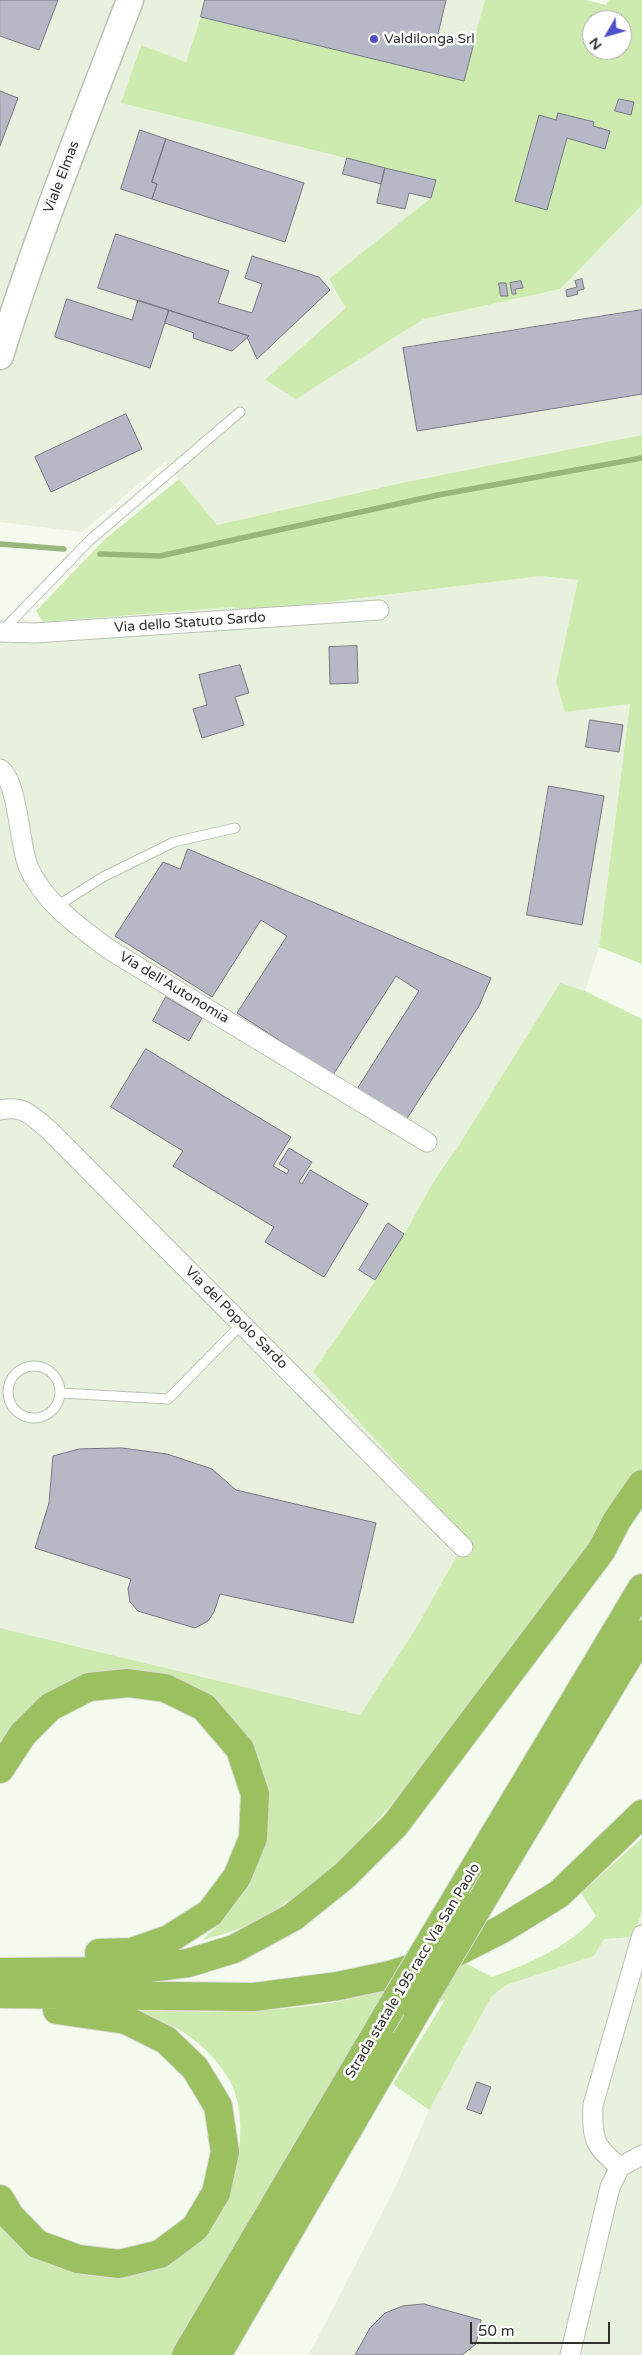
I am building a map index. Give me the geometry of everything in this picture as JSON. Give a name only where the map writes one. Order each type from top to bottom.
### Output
[{"type":"highway","points":[[10,1994],[126,1983],[234,1948],[293,1917],[344,1876],[395,1824],[601,1551],[617,1520],[642,1484]]},
{"type":"highway","name":"Strada statale 195 racc Via San Paolo","points":[[186,2355],[642,1588]]},
{"type":"highway","name":"Strada statale 195 racc Via San Paolo","points":[[217,2355],[417,2010],[642,1634]]},
{"type":"highway","points":[[0,1769],[23,1734],[50,1707],[89,1687],[128,1683],[165,1688],[204,1707],[240,1749],[255,1794],[253,1838],[237,1878],[210,1913],[169,1939],[132,1952],[7,1957],[0,1962]]},
{"type":"highway","points":[[0,1972],[254,1997],[338,1986],[390,1975],[445,1958],[502,1929],[558,1894],[642,1814]]},
{"type":"highway","points":[[0,2199],[10,2216],[37,2244],[78,2260],[119,2264],[160,2254],[195,2228],[216,2193],[225,2152],[218,2106],[195,2068],[166,2040],[126,2020],[73,2011],[43,2010],[10,1994]]},
{"type":"main road","name":"Viale Elmas","points":[[0,356],[20,291],[50,208],[130,0]]},
{"type":"street","name":"Via dello Statuto Sardo","points":[[0,632],[35,633],[380,610]]},
{"type":"street","name":"Via dell'Autonomia","points":[[0,768],[8,778],[28,866],[40,886],[70,921],[110,950],[427,1142]]},
{"type":"street","name":"Via del Popolo Sardo","points":[[0,1110],[15,1107],[26,1111],[49,1130],[463,1547]]},
{"type":"street","points":[[620,2167],[602,2153],[592,2134],[592,2105],[642,1936]]},
{"type":"street","points":[[570,2355],[610,2187],[620,2167],[642,2155]]},
{"type":"lane","points":[[0,632],[90,540],[240,412]]},
{"type":"lane","points":[[57,906],[103,877],[174,842],[235,828]]},
{"type":"lane","points":[[60,1393],[168,1399],[242,1324]]},
{"type":"lane","points":[[32,1365],[41,1366],[56,1376],[60,1393],[59,1402],[48,1414],[32,1418],[16,1411],[4,1388],[16,1372],[32,1365]]},
{"type":"shaded area","points":[[0,0],[485,0],[464,81],[201,17],[187,62],[140,46],[122,103],[436,180],[431,198],[329,279],[347,308],[265,380],[296,399],[424,319],[560,289],[642,205],[642,435],[397,484],[216,525],[165,462],[82,532],[0,522]]},
{"type":"shaded area","points":[[541,576],[578,580],[556,682],[565,712],[630,704],[599,947],[585,991],[560,984],[456,1150],[441,1168],[404,1234],[375,1280],[313,1372],[470,1541],[455,1559],[415,1630],[360,1715],[0,1628],[0,619],[43,622],[231,607],[253,611]]},
{"type":"shaded area","points":[[642,1910],[642,2355],[309,2355],[395,2188],[429,2110],[491,1997],[506,1985],[594,1956],[604,1939],[634,1937]]},
{"type":"green space","points":[[485,0],[586,0],[606,5],[609,0],[642,0],[642,205],[560,289],[424,319],[296,399],[265,380],[346,308],[329,279],[431,198],[436,180],[121,103],[141,45],[186,62],[201,17],[463,80]]},
{"type":"green space","points":[[642,435],[642,964],[599,947],[630,704],[565,712],[556,682],[578,580],[541,576],[253,611],[231,607],[43,622],[36,611],[105,539],[179,479],[217,525],[397,484]]},
{"type":"green space","points":[[560,983],[585,991],[642,1019],[642,1467],[569,1570],[382,1816],[317,1880],[280,1906],[241,1928],[202,1940],[221,1923],[250,1885],[265,1837],[219,1711],[91,1676],[64,1684],[27,1709],[0,1741],[0,1628],[360,1715],[415,1630],[455,1559],[469,1541],[313,1372],[360,1304],[434,1181],[456,1150]]},
{"type":"green space","points":[[642,1838],[642,1910],[634,1937],[604,1939],[594,1956],[506,1985],[491,1997],[429,2110],[393,2084],[445,2000],[367,2031],[171,2355],[0,2355],[0,2221],[30,2250],[56,2266],[87,2275],[126,2274],[211,2223],[223,2205],[230,2188],[236,2170],[240,2132],[236,2096],[230,2081],[219,2064],[196,2041],[140,2010],[187,2012],[235,2011],[283,2009],[330,2003],[381,1991],[465,1963],[492,1977],[548,1953],[586,1927],[596,1916],[581,1893]]},
{"type":"building","points":[[0,0],[58,0],[39,50],[0,36]]},
{"type":"building","name":"Valdilonga Srl","points":[[205,0],[446,0],[438,34],[474,43],[464,81],[201,17]]},
{"type":"building","points":[[0,91],[18,98],[0,146]]},
{"type":"building","points":[[619,99],[634,102],[631,115],[615,111]]},
{"type":"building","points":[[558,113],[594,122],[593,126],[610,131],[605,149],[567,138],[547,210],[515,201],[539,115],[556,120]]},
{"type":"building","points":[[140,130],[166,139],[152,182],[157,184],[152,199],[121,189]]},
{"type":"building","points":[[166,139],[304,183],[285,242],[152,199],[157,184],[152,182]]},
{"type":"building","points":[[347,158],[385,168],[381,184],[343,174]]},
{"type":"building","points":[[385,168],[436,180],[431,198],[409,193],[405,209],[377,203]]},
{"type":"building","points":[[116,234],[229,271],[218,303],[252,313],[262,284],[245,278],[252,256],[319,277],[330,290],[257,359],[247,337],[249,336],[98,288]]},
{"type":"building","points":[[582,279],[584,289],[577,291],[578,294],[567,297],[566,290],[577,287],[575,281]]},
{"type":"building","points":[[521,281],[523,288],[515,289],[516,294],[512,294],[510,283]]},
{"type":"building","points":[[499,283],[506,283],[508,296],[501,296]]},
{"type":"building","points":[[67,299],[132,320],[138,300],[169,310],[150,368],[55,337]]},
{"type":"building","points":[[169,310],[249,336],[232,351],[193,338],[194,333],[165,323]]},
{"type":"building","points":[[642,310],[642,394],[417,431],[403,348]]},
{"type":"building","points":[[126,414],[142,449],[51,492],[35,457]]},
{"type":"building","points":[[357,646],[358,683],[330,684],[329,647]]},
{"type":"building","points":[[240,665],[249,693],[235,697],[244,725],[202,738],[193,709],[207,705],[199,675]]},
{"type":"building","points":[[590,720],[623,725],[619,752],[586,747]]},
{"type":"building","points":[[549,786],[604,796],[582,925],[527,915]]},
{"type":"building","points":[[188,849],[491,978],[479,1006],[406,1120],[357,1089],[419,991],[396,976],[333,1075],[237,1013],[287,936],[261,920],[212,997],[115,936],[163,862],[180,869]]},
{"type":"building","points":[[166,997],[202,1018],[189,1041],[153,1021]]},
{"type":"building","points":[[146,1049],[291,1137],[273,1166],[287,1174],[289,1170],[279,1164],[289,1148],[312,1162],[299,1182],[302,1184],[310,1170],[368,1204],[324,1277],[265,1242],[274,1227],[173,1166],[183,1151],[111,1107]]},
{"type":"building","points":[[388,1223],[404,1234],[375,1280],[359,1270]]},
{"type":"building","points":[[122,1448],[167,1454],[212,1469],[236,1490],[376,1523],[353,1623],[220,1594],[214,1612],[208,1621],[195,1628],[138,1611],[130,1602],[128,1589],[131,1579],[35,1548],[49,1503],[53,1456],[79,1449]]},
{"type":"building","points":[[477,2082],[491,2087],[481,2114],[467,2109]]},
{"type":"building","points":[[424,2304],[481,2320],[476,2344],[462,2355],[355,2355],[370,2328],[385,2313],[403,2306]]},
{"type":"waterway","points":[[100,554],[160,556],[438,495],[642,458]]},
{"type":"waterway","points":[[0,544],[64,549]]},
{"type":"place","name":"Valdilonga Srl","points":[[374,39]]}]
